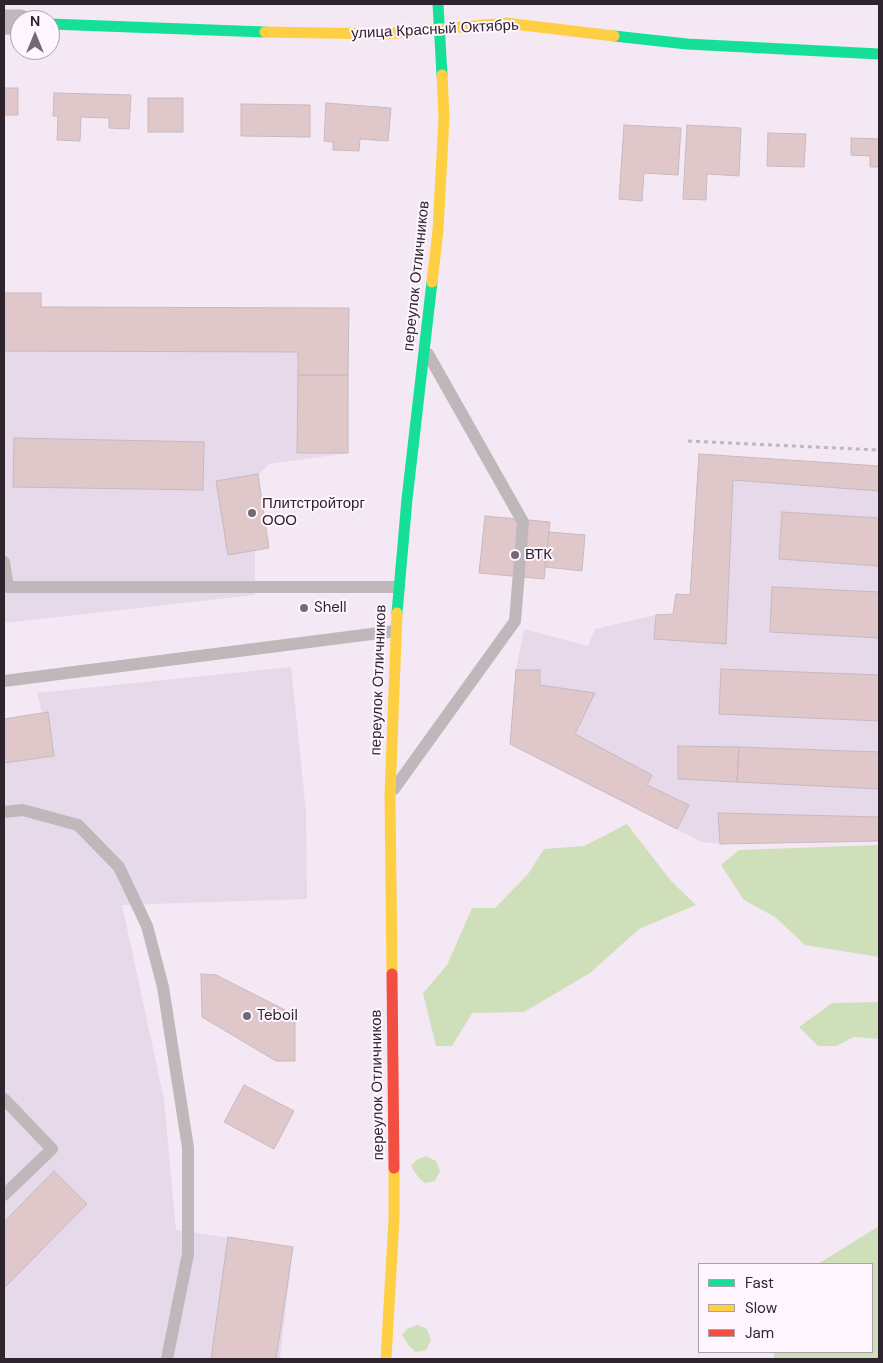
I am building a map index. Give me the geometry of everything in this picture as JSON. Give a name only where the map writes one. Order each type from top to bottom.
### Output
[{"type":"main road","name":"переулок Отличников","points":[[386,1359],[394,1218],[390,796],[396,631],[407,499],[438,230],[444,118],[438,4]]},
{"type":"main road","name":"улица Красный Октябрь","points":[[60,24],[232,32],[385,34],[506,23],[687,44],[879,54]]},
{"type":"lane","points":[[390,796],[515,621],[522,542],[523,522],[425,348]]},
{"type":"lane","points":[[4,562],[8,587],[399,587]]},
{"type":"lane","points":[[4,681],[396,631]]},
{"type":"lane","points":[[4,812],[23,810],[78,825],[119,867],[147,926],[163,987],[188,1148],[188,1254],[167,1359]]},
{"type":"lane","points":[[4,1099],[52,1149],[4,1195]]},
{"type":"path","points":[[688,441],[879,450]]},
{"type":"shaded area","points":[[4,293],[41,293],[42,307],[349,308],[348,453],[269,464],[255,478],[255,595],[4,623]]},
{"type":"shaded area","points":[[699,454],[879,466],[879,841],[720,844],[702,842],[510,744],[516,670],[524,629],[588,646],[595,629],[656,615],[673,614],[676,594],[690,595]]},
{"type":"shaded area","points":[[291,667],[306,811],[307,899],[122,905],[164,1099],[176,1230],[293,1247],[280,1359],[4,1359],[4,763],[54,756],[37,693]]},
{"type":"green space","points":[[627,824],[671,881],[696,905],[639,929],[590,973],[524,1012],[472,1013],[452,1046],[436,1046],[423,993],[447,965],[472,908],[495,908],[528,874],[544,849],[584,846]]},
{"type":"green space","points":[[879,845],[879,957],[805,945],[775,917],[744,900],[721,865],[739,850]]},
{"type":"green space","points":[[879,1002],[879,1039],[854,1037],[836,1046],[818,1046],[799,1027],[832,1003]]},
{"type":"green space","points":[[426,1156],[436,1161],[440,1171],[435,1181],[425,1183],[418,1177],[411,1166],[416,1160]]},
{"type":"green space","points":[[879,1226],[879,1359],[774,1359],[774,1353],[873,1353],[873,1263],[820,1263]]},
{"type":"green space","points":[[417,1325],[427,1329],[431,1340],[426,1350],[416,1352],[409,1346],[402,1335],[407,1329]]},
{"type":"building","points":[[4,88],[18,88],[18,115],[4,115]]},
{"type":"building","points":[[54,93],[131,95],[129,129],[109,128],[109,118],[81,117],[80,141],[57,140],[58,116],[53,116]]},
{"type":"building","points":[[148,98],[183,98],[183,132],[148,132]]},
{"type":"building","points":[[326,103],[391,108],[388,141],[360,139],[359,151],[333,150],[333,142],[324,141]]},
{"type":"building","points":[[241,104],[310,105],[310,137],[241,136]]},
{"type":"building","points":[[624,125],[681,128],[678,175],[644,173],[642,201],[619,199]]},
{"type":"building","points":[[687,125],[741,128],[739,176],[707,174],[706,200],[683,199]]},
{"type":"building","points":[[768,133],[806,134],[804,167],[767,166]]},
{"type":"building","points":[[851,138],[879,139],[879,167],[870,167],[870,156],[851,155]]},
{"type":"building","points":[[4,293],[41,293],[41,307],[349,308],[348,375],[298,375],[298,352],[4,351]]},
{"type":"building","points":[[298,375],[348,375],[348,453],[297,453]]},
{"type":"building","points":[[14,438],[204,442],[203,490],[13,487]]},
{"type":"building","points":[[699,454],[879,466],[879,491],[733,480],[726,644],[654,639],[656,615],[673,614],[676,594],[690,595]]},
{"type":"building","points":[[258,474],[269,548],[228,555],[216,481]]},
{"type":"building","points":[[782,512],[879,518],[879,566],[779,559]]},
{"type":"building","points":[[485,516],[550,522],[544,579],[479,573]]},
{"type":"building","points":[[549,532],[585,535],[582,571],[545,567]]},
{"type":"building","points":[[772,587],[879,592],[879,638],[770,632]]},
{"type":"building","points":[[721,669],[879,675],[879,721],[719,714]]},
{"type":"building","points":[[516,670],[540,670],[540,685],[595,693],[575,734],[652,775],[647,785],[689,805],[677,829],[510,744]]},
{"type":"building","points":[[48,712],[54,756],[4,763],[4,719]]},
{"type":"building","points":[[678,746],[739,747],[737,782],[678,779]]},
{"type":"building","points":[[739,747],[879,752],[879,789],[737,782]]},
{"type":"building","points":[[718,813],[879,817],[879,841],[720,844]]},
{"type":"building","points":[[201,974],[216,975],[295,1015],[295,1061],[276,1061],[202,1017]]},
{"type":"building","points":[[244,1085],[294,1111],[274,1149],[224,1122]]},
{"type":"building","points":[[54,1171],[87,1204],[4,1288],[4,1222]]},
{"type":"building","points":[[228,1237],[293,1247],[276,1359],[211,1359]]},
{"type":"traffic: fast","points":[[438,4],[442,75]]},
{"type":"traffic: fast","points":[[60,24],[265,32]]},
{"type":"traffic: fast","points":[[614,36],[687,44],[879,54]]},
{"type":"traffic: fast","points":[[397,613],[407,499],[432,282]]},
{"type":"traffic: slow","points":[[265,32],[385,34],[506,23],[614,36]]},
{"type":"traffic: slow","points":[[432,282],[438,230],[444,118],[442,75]]},
{"type":"traffic: slow","points":[[392,974],[390,795],[397,613]]},
{"type":"traffic: slow","points":[[386,1359],[394,1218],[394,1168]]},
{"type":"traffic: jam","points":[[392,974],[394,1168]]},
{"type":"place","name":"Плитстройторг ООО","points":[[252,513]]},
{"type":"place","name":"ВТК","points":[[515,555]]},
{"type":"place","name":"Shell","points":[[304,608]]},
{"type":"place","name":"Teboil","points":[[247,1016]]}]
